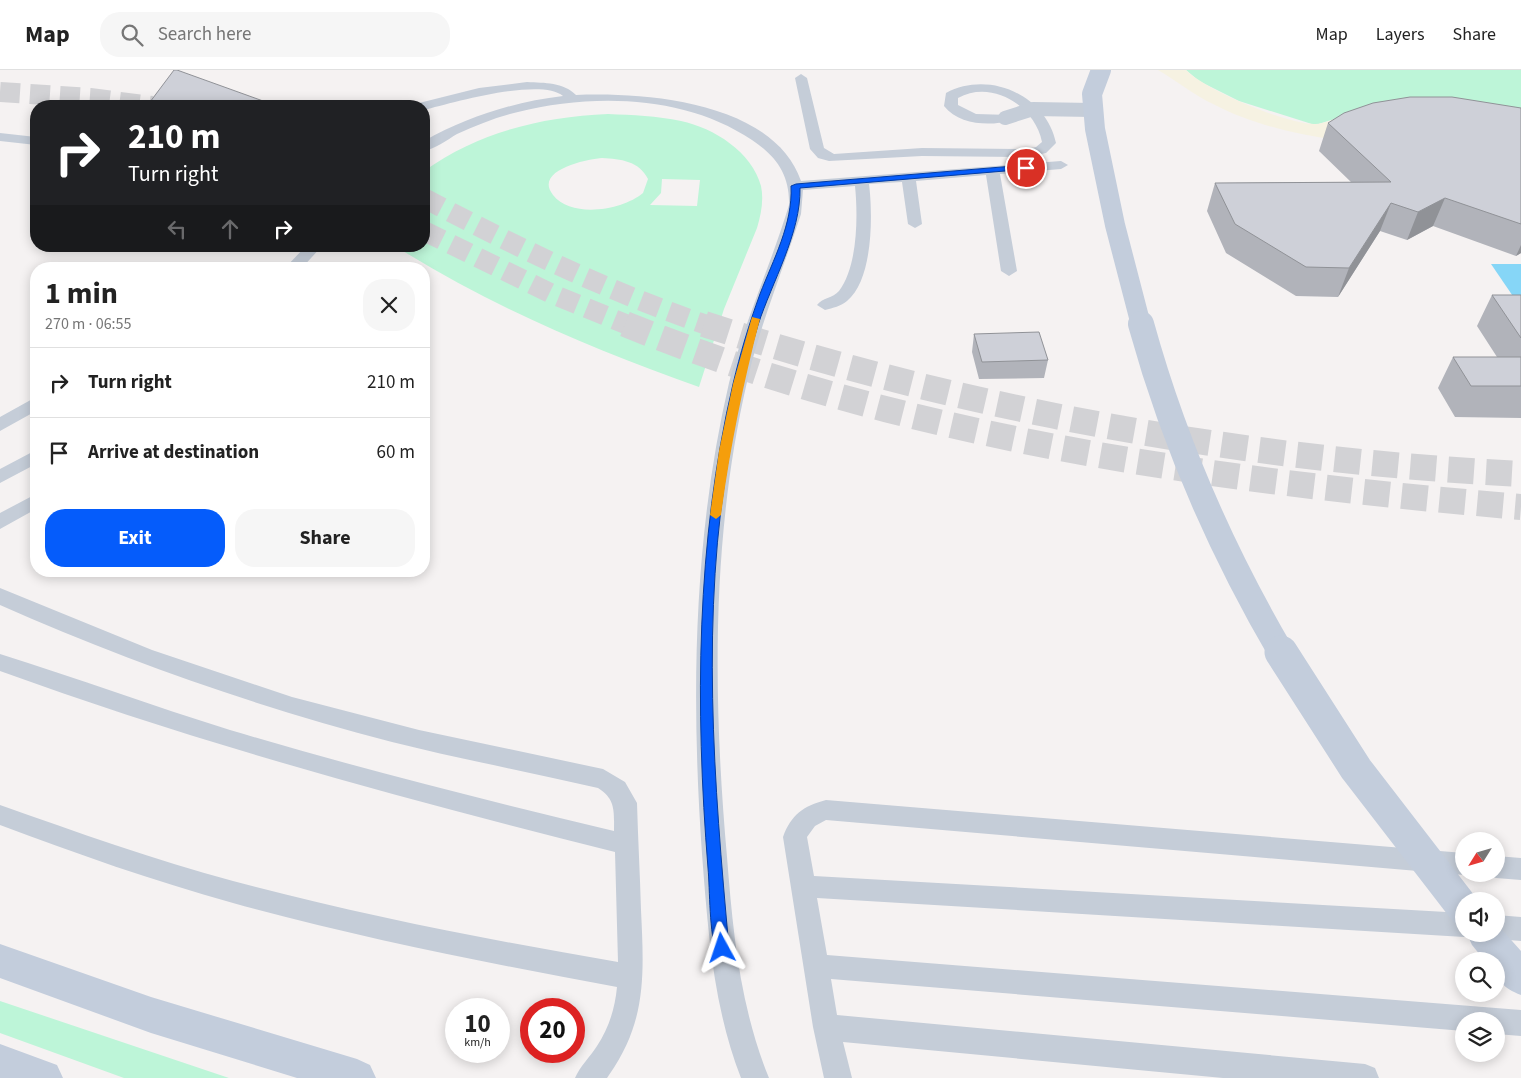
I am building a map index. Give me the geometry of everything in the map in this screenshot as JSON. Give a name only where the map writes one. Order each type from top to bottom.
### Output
[{"type":"main road","points":[[1101,70],[1092,94],[1092,110],[1116,230],[1166,406],[1209,514],[1238,576],[1276,643],[1322,716],[1376,796],[1455,897]]},
{"type":"main road","points":[[1491,942],[1521,978]]},
{"type":"main road","points":[[0,961],[151,1015],[357,1078]]},
{"type":"main road","points":[[0,1062],[44,1078]]},
{"type":"lane","points":[[801,78],[816,146],[823,155],[841,159],[922,152],[1027,153],[1041,150],[1049,143],[1040,121],[1011,92],[992,86],[972,86],[956,91],[951,96],[951,106],[964,115],[984,120],[1005,118],[1033,109],[1092,110]]},
{"type":"lane","points":[[430,104],[473,91],[524,80],[557,85],[568,91],[573,99]]},
{"type":"lane","points":[[430,143],[466,125],[497,114],[547,102],[599,98],[651,100],[700,110],[721,117],[758,136],[773,148],[784,162],[796,186],[796,205],[791,224],[754,324],[738,384],[724,451],[714,526],[708,611],[707,709],[711,820],[722,948],[726,985],[734,1022],[755,1078]]},
{"type":"lane","points":[[0,137],[30,140]]},
{"type":"lane","points":[[922,152],[928,176]]},
{"type":"lane","points":[[796,186],[1061,165]]},
{"type":"lane","points":[[992,170],[1009,272]]},
{"type":"lane","points":[[908,177],[916,224]]},
{"type":"lane","points":[[825,305],[837,301],[845,294],[856,267],[864,222],[862,181]]},
{"type":"lane","points":[[299,262],[309,252]]},
{"type":"lane","points":[[0,425],[30,407]]},
{"type":"lane","points":[[0,477],[30,460]]},
{"type":"lane","points":[[0,522],[30,504]]},
{"type":"lane","points":[[0,596],[129,650],[211,680],[298,707],[471,752],[603,779],[614,785],[621,793],[625,803],[631,977],[629,998],[622,1028],[616,1043],[588,1078]]},
{"type":"lane","points":[[0,662],[126,706],[259,748],[490,812],[625,844]]},
{"type":"lane","points":[[838,1078],[826,1027],[795,837],[798,827],[805,818],[815,813],[826,810],[1455,863]]},
{"type":"lane","points":[[0,815],[126,859],[242,894],[365,925],[495,953],[631,977]]},
{"type":"lane","points":[[1505,868],[1521,869]]},
{"type":"lane","points":[[802,886],[1455,924]]},
{"type":"lane","points":[[1505,928],[1521,929]]},
{"type":"lane","points":[[816,966],[1521,1023]]},
{"type":"lane","points":[[826,1027],[1365,1078]]},
{"type":"green space","points":[[1186,70],[1521,70],[1521,125],[1351,114],[1315,125],[1239,101],[1199,81]]},
{"type":"green space","points":[[608,114],[672,119],[694,124],[730,143],[749,162],[756,174],[761,186],[762,197],[762,207],[757,228],[724,309],[699,387],[621,358],[543,325],[431,268],[430,262],[421,262],[405,252],[430,252],[430,167],[445,157],[489,137],[535,123]],"holes":[[[602,158],[629,162],[640,168],[648,179],[643,193],[634,199],[611,207],[585,209],[562,203],[553,195],[549,186],[550,179],[556,173],[586,161]],[[662,179],[700,180],[697,206],[650,205],[661,193]]]},
{"type":"green space","points":[[0,1001],[229,1078],[124,1078],[0,1033]]},
{"type":"sand","points":[[1158,70],[1186,70],[1210,87],[1227,96],[1266,112],[1301,122],[1317,124],[1351,114],[1334,140],[1287,131],[1227,111]]},
{"type":"water","points":[[1491,264],[1521,264],[1521,308]]},
{"type":"building","points":[[174,70],[177,70],[260,100],[152,100]]},
{"type":"building","points":[[1410,97],[1452,97],[1521,108],[1521,224],[1445,198],[1418,212],[1391,203],[1349,268],[1306,267],[1235,224],[1215,183],[1391,182],[1328,123],[1344,113],[1373,103]]},
{"type":"building","points":[[1492,295],[1521,295],[1521,338]]},
{"type":"building","points":[[1039,332],[1048,360],[982,362],[974,334]]},
{"type":"building","points":[[1453,357],[1521,357],[1521,386],[1471,386]]},
{"type":"tunnel","points":[[0,92],[106,100]]},
{"type":"tunnel","points":[[430,201],[563,268],[634,298],[705,324]]},
{"type":"tunnel","points":[[430,234],[550,293],[628,325]]},
{"type":"tunnel","points":[[625,324],[733,364],[842,397],[953,426],[1066,449],[1179,468],[1292,484],[1521,507]]},
{"type":"tunnel","points":[[705,324],[804,355],[904,382],[1005,406],[1108,426],[1210,443],[1314,457],[1417,467],[1521,474]]},
{"type":"slow traffic","points":[[716,515],[724,451],[738,384],[756,319]]},
{"type":"route","points":[[722,948],[711,820],[707,709],[708,611],[714,526],[724,451],[738,384],[754,324],[791,224],[796,205],[796,186],[1026,168]]}]
